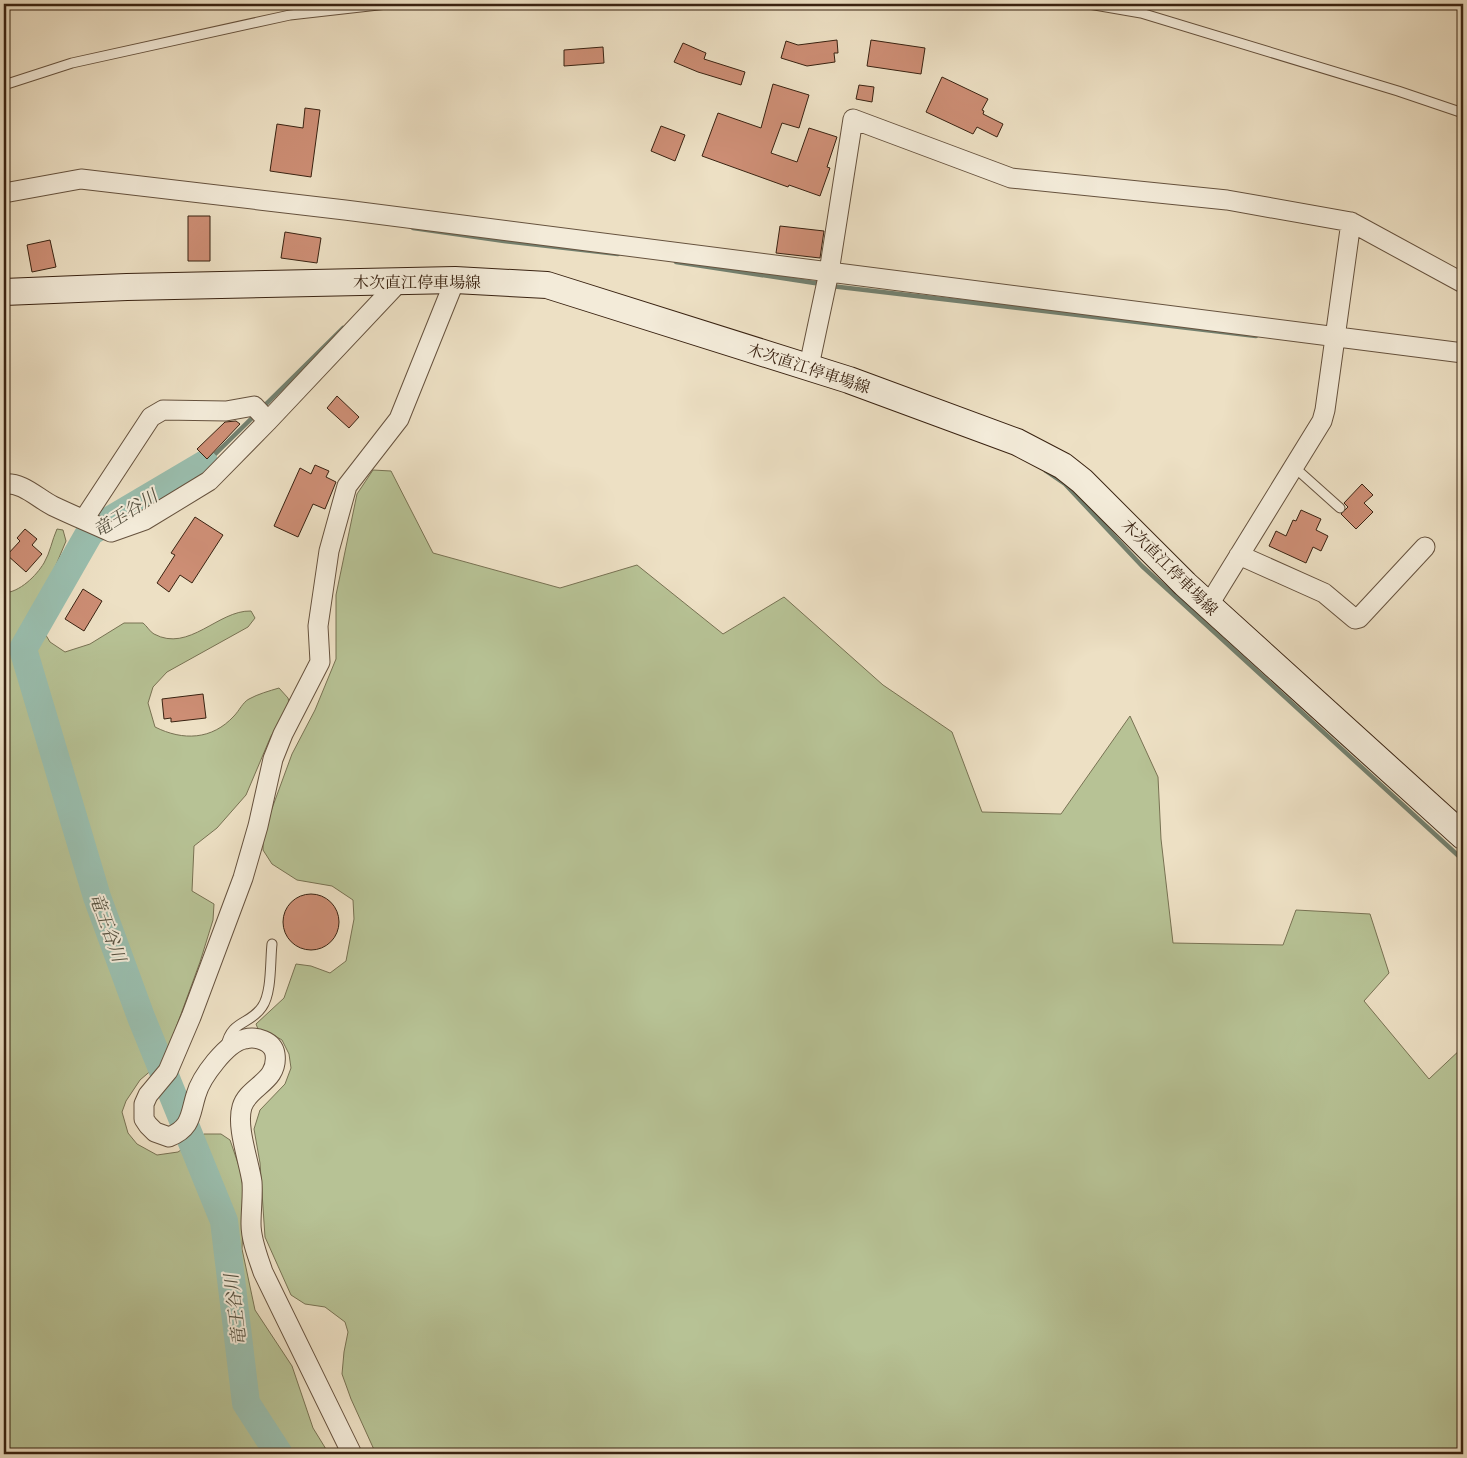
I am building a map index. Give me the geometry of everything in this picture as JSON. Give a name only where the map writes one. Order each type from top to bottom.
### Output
[{"type":"main road","name":"木次直江停車場線","points":[[4,292],[127,287],[455,280],[548,285],[809,366],[1017,442],[1057,462],[1082,481],[1208,606],[1463,836]]},
{"type":"street","points":[[809,366],[828,272],[853,119],[1011,178],[1227,200],[1351,222],[1463,283]]},
{"type":"street","points":[[4,193],[81,179],[335,209],[1463,353]]},
{"type":"street","points":[[1208,606],[1322,421],[1336,336],[1351,222]]},
{"type":"street","points":[[352,1454],[263,1272],[251,1226],[252,1185],[241,1128],[242,1105],[268,1078],[273,1070],[275,1053],[272,1046],[254,1038],[244,1039],[234,1043],[225,1051],[201,1083],[191,1115],[183,1130],[170,1137],[155,1132],[144,1119],[144,1104],[148,1095],[168,1071],[191,1017],[243,878],[258,826],[273,759],[283,734],[320,662],[318,626],[329,551],[347,486],[398,419],[455,280]]},
{"type":"street","points":[[4,484],[8,483],[29,490],[51,505],[111,532],[145,520],[209,481],[268,422],[399,282]]},
{"type":"street","points":[[84,520],[151,417],[163,410],[226,411],[254,406],[268,422]]},
{"type":"street","points":[[1239,555],[1324,593],[1355,619],[1359,618],[1424,547]]},
{"type":"lane","points":[[4,86],[72,63],[290,15],[387,4]]},
{"type":"lane","points":[[1089,4],[1141,13],[1398,91],[1463,113]]},
{"type":"lane","points":[[1293,466],[1340,508]]},
{"type":"lane","points":[[225,1051],[228,1038],[235,1027],[254,1015],[264,1005],[268,993],[272,944]]},
{"type":"green space","points":[[373,470],[391,471],[433,553],[560,588],[637,565],[723,634],[784,597],[883,685],[952,732],[982,812],[1061,814],[1130,716],[1158,777],[1161,839],[1173,943],[1283,945],[1296,910],[1370,914],[1389,973],[1364,1001],[1429,1079],[1463,1047],[1463,1454],[376,1454],[342,1374],[348,1332],[345,1322],[325,1307],[305,1304],[291,1295],[265,1237],[260,1163],[254,1129],[260,1110],[285,1084],[291,1068],[289,1054],[282,1040],[258,1029],[256,1024],[284,998],[296,964],[311,966],[330,973],[346,961],[354,919],[353,900],[332,886],[297,880],[272,864],[263,850],[263,833],[292,754],[315,710],[336,659],[336,595],[357,494]]},
{"type":"green space","points":[[57,529],[63,530],[66,541],[38,608],[44,632],[50,642],[65,652],[90,644],[124,623],[143,623],[154,634],[167,638],[179,638],[191,635],[239,612],[251,611],[255,618],[248,627],[167,672],[153,687],[148,703],[155,727],[176,735],[197,736],[207,734],[225,724],[249,699],[279,688],[288,698],[290,706],[271,736],[246,795],[217,828],[194,846],[192,891],[214,904],[213,920],[169,1047],[154,1068],[140,1080],[126,1101],[122,1112],[128,1133],[137,1144],[157,1155],[178,1152],[204,1134],[221,1134],[230,1140],[241,1172],[244,1198],[242,1249],[255,1310],[292,1366],[313,1428],[329,1454],[4,1454],[4,593],[16,590],[37,573],[46,559]]},
{"type":"building","points":[[837,40],[838,53],[834,53],[835,62],[807,66],[781,58],[786,41],[798,45]]},
{"type":"building","points":[[871,40],[925,48],[921,74],[867,66]]},
{"type":"building","points":[[683,43],[706,53],[704,59],[745,72],[741,85],[698,72],[674,62]]},
{"type":"building","points":[[603,47],[604,63],[564,66],[564,50]]},
{"type":"building","points":[[942,77],[988,99],[982,110],[984,111],[983,114],[1003,124],[997,137],[977,127],[973,134],[926,112]]},
{"type":"building","points":[[773,84],[809,95],[799,128],[782,123],[771,153],[797,162],[809,128],[837,137],[827,167],[830,168],[820,196],[789,185],[788,187],[702,156],[718,113],[761,128]]},
{"type":"building","points":[[859,85],[874,87],[872,102],[856,99]]},
{"type":"building","points":[[305,108],[320,110],[311,177],[270,171],[277,124],[303,128]]},
{"type":"building","points":[[661,126],[685,135],[675,161],[651,151]]},
{"type":"building","points":[[188,216],[210,216],[210,261],[188,261]]},
{"type":"building","points":[[780,226],[824,231],[820,258],[776,253]]},
{"type":"building","points":[[285,232],[321,238],[317,263],[281,258]]},
{"type":"building","points":[[50,240],[56,267],[32,272],[27,245]]},
{"type":"building","points":[[337,396],[359,417],[349,428],[327,408]]},
{"type":"building","points":[[236,421],[240,424],[207,459],[197,449],[225,422]]},
{"type":"building","points":[[315,465],[329,471],[326,477],[336,482],[325,509],[313,504],[298,537],[274,526],[300,468],[311,474]]},
{"type":"building","points":[[1362,484],[1373,495],[1364,503],[1373,512],[1356,529],[1341,514],[1348,507],[1344,503]]},
{"type":"building","points":[[1301,510],[1321,519],[1316,530],[1328,536],[1321,551],[1313,547],[1306,563],[1269,546],[1276,531],[1286,536],[1293,520],[1296,521]]},
{"type":"building","points":[[195,517],[223,535],[192,583],[180,575],[169,592],[157,583],[175,555],[171,553]]},
{"type":"building","points":[[25,529],[37,539],[32,545],[42,554],[26,572],[7,555],[20,541],[17,538]]},
{"type":"building","points":[[83,589],[102,601],[84,631],[65,619]]},
{"type":"building","points":[[203,694],[206,718],[171,722],[171,718],[164,719],[162,699]]},
{"type":"building","points":[[311,894],[322,896],[331,902],[337,911],[339,922],[337,933],[331,942],[322,948],[311,950],[300,948],[291,942],[285,933],[283,922],[285,911],[291,902],[300,896]]},
{"type":"waterway","points":[[413,228],[618,254]]},
{"type":"waterway","points":[[676,262],[821,284]]},
{"type":"waterway","points":[[831,286],[1256,336]]},
{"type":"waterway","points":[[261,409],[343,328]]},
{"type":"waterway","points":[[205,464],[256,414]]},
{"type":"waterway","name":"竜王谷川","points":[[205,464],[90,532],[23,649],[97,897],[141,1017],[224,1221],[246,1403],[279,1454]]},
{"type":"waterway","points":[[1046,471],[1065,484],[1142,566],[1463,860]]}]
